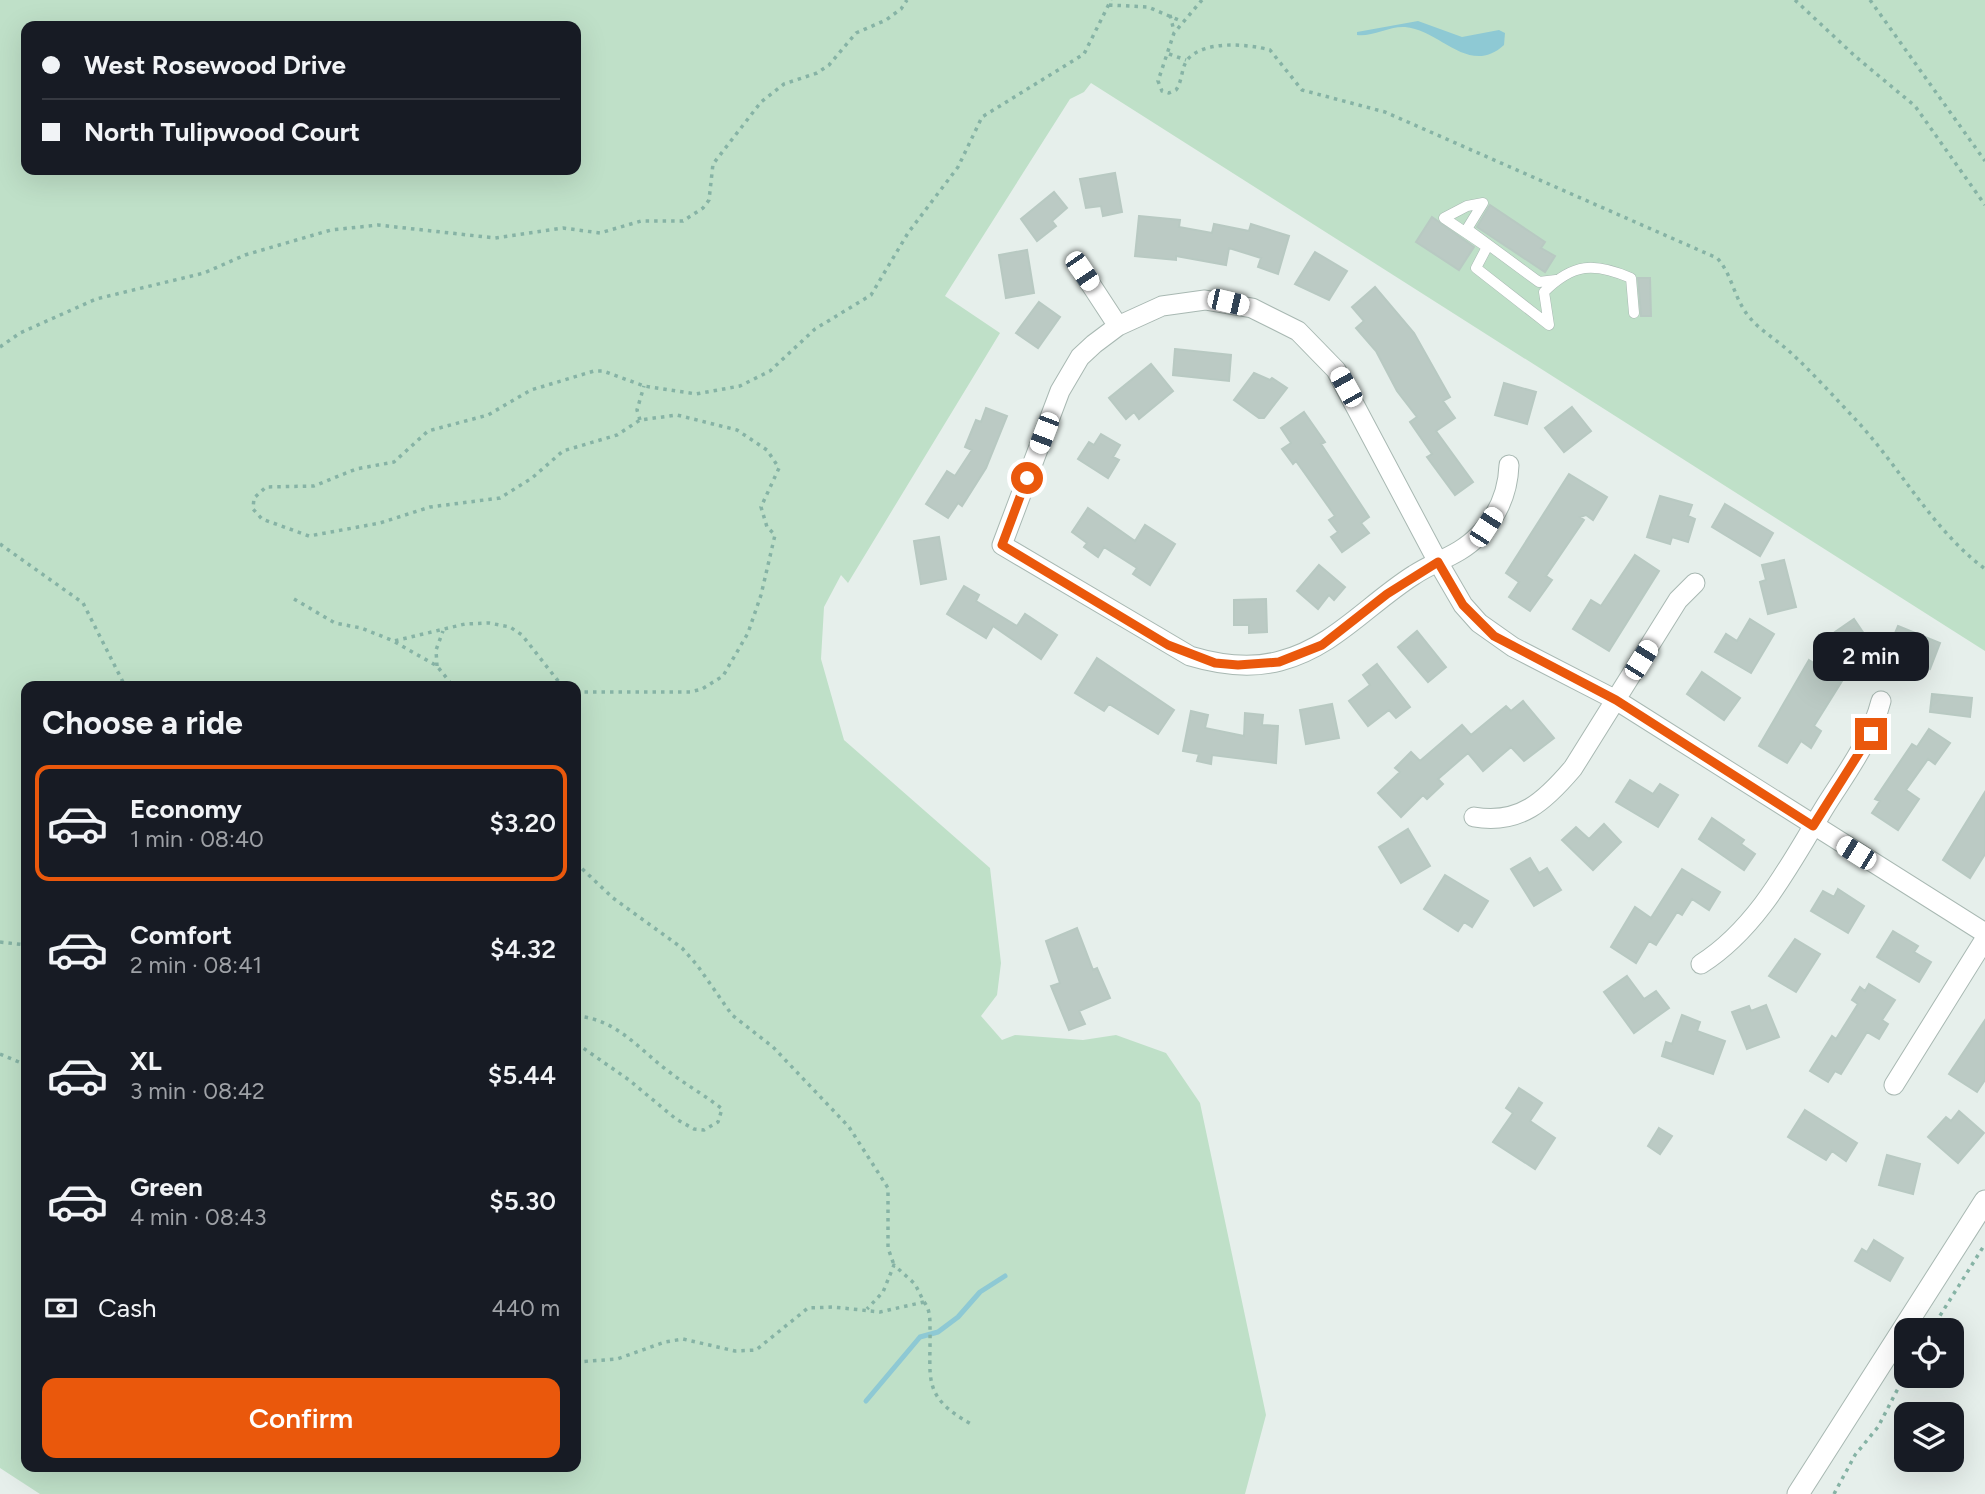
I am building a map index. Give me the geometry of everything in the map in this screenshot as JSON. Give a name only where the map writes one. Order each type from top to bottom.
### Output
[{"type":"street","points":[[1082,271],[1118,326]]},
{"type":"street","points":[[1509,465],[1508,489],[1486,527],[1468,546],[1438,562],[1387,594],[1322,645],[1279,662],[1238,665],[1215,663],[1168,645],[1002,545],[1069,374],[1094,344],[1118,326],[1162,306],[1205,300],[1252,308],[1298,331],[1336,370],[1438,562],[1463,605],[1494,636],[1616,700],[1985,933]]},
{"type":"street","points":[[1474,817],[1507,819],[1541,800],[1573,768],[1678,600],[1695,583]]},
{"type":"street","points":[[1701,964],[1717,954],[1765,904],[1871,734],[1881,701]]},
{"type":"street","points":[[1894,1085],[1985,939]]},
{"type":"street","points":[[1798,1494],[1985,1201]]},
{"type":"lane","points":[[1556,280],[1539,282],[1467,229],[1483,203],[1466,206],[1444,218],[1487,247],[1476,268],[1549,325],[1544,292],[1571,270],[1589,267],[1617,272],[1631,278],[1634,313]]},
{"type":"path","points":[[0,347],[20,333],[96,299],[204,273],[245,255],[331,230],[378,225],[495,238],[563,228],[600,233],[641,221],[683,221],[704,208],[709,200],[713,164],[761,102],[784,84],[817,73],[830,65],[856,33],[886,20],[901,9],[907,0]]},
{"type":"path","points":[[1202,0],[1174,33],[1158,81],[1165,93],[1179,86],[1186,60],[1210,46],[1270,50],[1302,90],[1385,113],[1717,258],[1728,275],[1735,299],[1750,318],[1791,353],[1856,420],[1911,487],[1943,533],[1985,569]]},
{"type":"path","points":[[1795,0],[1856,57],[1915,106],[1985,205]]},
{"type":"path","points":[[1870,0],[1985,161]]},
{"type":"path","points":[[581,692],[690,692],[712,685],[723,676],[741,650],[767,571],[775,535],[766,527],[761,506],[779,468],[775,459],[754,440],[737,430],[695,417],[677,415],[640,420],[617,435],[563,451],[523,486],[486,501],[430,506],[380,523],[309,536],[262,519],[253,509],[254,498],[266,487],[314,486],[356,469],[394,463],[428,431],[488,415],[525,393],[547,385],[603,371],[644,386],[696,394],[720,392],[756,380],[815,329],[871,295],[908,233],[958,167],[982,117],[1084,54],[1110,3],[1148,7],[1181,22]]},
{"type":"path","points":[[1170,15],[1174,33]]},
{"type":"path","points":[[1168,53],[1186,60]]},
{"type":"path","points":[[640,420],[637,410],[644,386]]},
{"type":"path","points":[[0,544],[83,604],[122,681]]},
{"type":"path","points":[[294,599],[335,623],[361,628],[394,641],[437,667],[449,681]]},
{"type":"path","points":[[394,641],[477,623],[510,627],[522,635],[558,681]]},
{"type":"path","points":[[437,667],[436,650],[443,631]]},
{"type":"path","points":[[581,868],[631,913],[682,948],[732,1015],[773,1047],[849,1127],[888,1188],[888,1248],[894,1265],[915,1284],[930,1318],[930,1377],[934,1393],[949,1412],[971,1424]]},
{"type":"path","points":[[0,942],[21,944]]},
{"type":"path","points":[[581,1017],[598,1019],[630,1038],[671,1073],[722,1109],[718,1122],[704,1129],[685,1125],[629,1080],[581,1046]]},
{"type":"path","points":[[0,1054],[21,1063]]},
{"type":"path","points":[[1939,1318],[1985,1244]]},
{"type":"path","points":[[867,1309],[883,1292],[894,1265]]},
{"type":"path","points":[[581,1362],[617,1359],[665,1342],[683,1339],[735,1351],[756,1350],[808,1308],[867,1309],[880,1312],[924,1302]]},
{"type":"path","points":[[1834,1494],[1855,1455],[1878,1427],[1898,1388]]},
{"type":"green space","points":[[0,0],[1985,0],[1985,651],[1091,83],[1084,92],[1070,99],[945,296],[1000,333],[848,583],[841,575],[824,607],[821,659],[844,740],[990,868],[1001,963],[997,995],[981,1016],[1002,1040],[1015,1035],[1083,1040],[1116,1035],[1166,1053],[1200,1103],[1266,1415],[1245,1494],[40,1494],[0,1468]]},
{"type":"water","points":[[1418,21],[1462,37],[1499,30],[1505,33],[1504,45],[1491,54],[1479,56],[1467,54],[1418,30],[1405,27],[1357,35],[1357,32]]},
{"type":"building","points":[[1115,173],[1122,212],[1103,216],[1101,206],[1086,208],[1080,179]]},
{"type":"building","points":[[1054,192],[1067,208],[1052,221],[1056,226],[1037,241],[1021,219]]},
{"type":"building","points":[[1490,205],[1545,242],[1541,248],[1555,256],[1545,272],[1477,227]]},
{"type":"building","points":[[1139,216],[1180,220],[1179,227],[1212,233],[1214,224],[1249,231],[1251,224],[1289,236],[1278,274],[1258,267],[1261,258],[1229,248],[1226,265],[1176,256],[1176,260],[1135,256]]},
{"type":"building","points":[[1432,217],[1474,247],[1459,270],[1416,242]]},
{"type":"building","points":[[1027,250],[1034,293],[1006,298],[999,255]]},
{"type":"building","points":[[1315,252],[1347,271],[1329,300],[1295,284]]},
{"type":"building","points":[[1638,278],[1650,278],[1651,316],[1641,316]]},
{"type":"building","points":[[1375,287],[1414,333],[1450,397],[1443,401],[1455,418],[1436,431],[1473,482],[1455,495],[1427,457],[1432,454],[1410,422],[1417,417],[1397,391],[1376,351],[1356,328],[1364,321],[1352,307]]},
{"type":"building","points":[[1039,302],[1060,317],[1038,348],[1016,333]]},
{"type":"building","points":[[1175,349],[1231,355],[1229,381],[1173,375]]},
{"type":"building","points":[[1151,364],[1173,391],[1139,419],[1134,412],[1126,419],[1109,398]]},
{"type":"building","points":[[1254,373],[1270,380],[1272,378],[1287,388],[1264,418],[1259,418],[1234,400]]},
{"type":"building","points":[[1504,383],[1536,392],[1527,424],[1495,415]]},
{"type":"building","points":[[1572,407],[1591,431],[1564,452],[1545,428]]},
{"type":"building","points":[[986,408],[1007,416],[986,468],[962,506],[958,503],[948,518],[926,504],[947,471],[955,476],[972,450],[965,447],[976,420],[981,422]]},
{"type":"building","points":[[1304,412],[1325,442],[1321,444],[1369,517],[1361,523],[1369,533],[1342,552],[1331,537],[1338,532],[1329,520],[1335,516],[1296,461],[1293,464],[1282,449],[1291,443],[1281,428]]},
{"type":"building","points":[[1101,434],[1120,445],[1113,457],[1119,460],[1108,478],[1078,459],[1089,442],[1094,445]]},
{"type":"building","points":[[1569,474],[1607,497],[1593,520],[1586,515],[1580,517],[1584,520],[1546,576],[1552,580],[1530,611],[1509,597],[1519,582],[1506,573]]},
{"type":"building","points":[[1660,496],[1692,505],[1688,516],[1695,519],[1688,542],[1672,537],[1670,544],[1647,537]]},
{"type":"building","points":[[1725,504],[1773,533],[1760,556],[1712,527]]},
{"type":"building","points":[[1088,508],[1135,541],[1145,525],[1175,544],[1150,585],[1133,574],[1137,568],[1104,547],[1098,557],[1084,547],[1087,543],[1072,532]]},
{"type":"building","points":[[939,537],[946,579],[921,584],[914,541]]},
{"type":"building","points":[[1635,555],[1659,571],[1609,651],[1573,629],[1591,600],[1601,606]]},
{"type":"building","points":[[1784,560],[1796,607],[1768,614],[1760,582],[1766,580],[1762,565]]},
{"type":"building","points":[[1319,565],[1345,587],[1334,600],[1329,595],[1318,609],[1297,591]]},
{"type":"building","points":[[964,586],[979,595],[976,601],[1017,626],[1025,614],[1057,635],[1041,659],[993,626],[986,638],[947,614]]},
{"type":"building","points":[[1266,599],[1267,632],[1249,633],[1249,625],[1234,625],[1234,600]]},
{"type":"building","points":[[1750,619],[1774,634],[1751,673],[1715,652],[1726,634],[1737,641]]},
{"type":"building","points":[[1854,619],[1873,647],[1847,664],[1835,647],[1842,642],[1835,632]]},
{"type":"building","points":[[1898,626],[1940,643],[1930,669],[1902,658],[1905,651],[1890,645]]},
{"type":"building","points":[[1417,631],[1446,667],[1428,682],[1398,647]]},
{"type":"building","points":[[1097,658],[1174,710],[1158,734],[1109,704],[1104,711],[1075,693]]},
{"type":"building","points":[[1809,660],[1842,681],[1814,726],[1821,731],[1811,748],[1801,741],[1787,763],[1759,746]]},
{"type":"building","points":[[1377,664],[1410,707],[1396,718],[1389,710],[1368,726],[1349,701],[1370,685],[1363,675]]},
{"type":"building","points":[[1702,672],[1740,698],[1724,720],[1687,694]]},
{"type":"building","points":[[1932,694],[1972,698],[1970,717],[1930,712]]},
{"type":"building","points":[[1523,701],[1554,738],[1524,761],[1511,747],[1483,771],[1468,753],[1438,779],[1443,784],[1427,799],[1423,795],[1401,817],[1378,793],[1400,772],[1395,768],[1411,752],[1420,761],[1462,725],[1471,735],[1506,706],[1511,711]]},
{"type":"building","points":[[1332,704],[1339,738],[1306,744],[1300,710]]},
{"type":"building","points":[[1191,711],[1208,715],[1205,728],[1244,736],[1245,713],[1263,715],[1262,725],[1278,726],[1276,763],[1212,755],[1211,764],[1197,761],[1199,754],[1183,751]]},
{"type":"building","points":[[1929,729],[1950,743],[1935,764],[1928,759],[1906,790],[1919,799],[1898,830],[1872,813],[1880,801],[1875,799],[1912,744],[1917,747]]},
{"type":"building","points":[[1630,780],[1653,794],[1660,784],[1678,795],[1658,827],[1616,802]]},
{"type":"building","points":[[1985,792],[1985,854],[1970,878],[1943,860]]},
{"type":"building","points":[[1712,818],[1744,840],[1741,844],[1755,854],[1744,870],[1699,839]]},
{"type":"building","points":[[1604,824],[1621,842],[1593,870],[1562,840],[1576,827],[1589,839]]},
{"type":"building","points":[[1408,829],[1430,866],[1401,883],[1379,847]]},
{"type":"building","points":[[1530,858],[1539,873],[1547,868],[1561,890],[1534,906],[1511,869]]},
{"type":"building","points":[[1682,869],[1720,892],[1709,910],[1692,899],[1682,915],[1677,912],[1656,945],[1649,941],[1636,963],[1611,947],[1635,907],[1651,918]]},
{"type":"building","points":[[1445,875],[1488,901],[1472,927],[1464,922],[1458,931],[1424,909]]},
{"type":"building","points":[[1838,889],[1864,906],[1848,933],[1811,911],[1823,891],[1834,897]]},
{"type":"building","points":[[1077,928],[1093,970],[1097,968],[1110,998],[1079,1011],[1085,1024],[1069,1030],[1051,986],[1060,983],[1046,941]]},
{"type":"building","points":[[1893,931],[1918,946],[1914,952],[1931,962],[1919,982],[1877,957]]},
{"type":"building","points":[[1795,939],[1820,954],[1796,992],[1769,976]]},
{"type":"building","points":[[1627,976],[1644,999],[1656,991],[1669,1008],[1634,1033],[1604,992]]},
{"type":"building","points":[[1869,984],[1895,1000],[1882,1020],[1888,1024],[1879,1039],[1867,1032],[1841,1074],[1835,1071],[1828,1082],[1810,1071],[1832,1036],[1836,1039],[1858,1004],[1852,1000],[1860,987],[1865,991]]},
{"type":"building","points":[[1766,1005],[1779,1037],[1747,1049],[1732,1012],[1749,1006],[1751,1011]]},
{"type":"building","points":[[1682,1015],[1700,1022],[1697,1031],[1725,1041],[1713,1074],[1662,1056],[1666,1042],[1672,1044]]},
{"type":"building","points":[[1985,1020],[1985,1080],[1977,1092],[1949,1074]]},
{"type":"building","points":[[1519,1088],[1542,1103],[1530,1121],[1555,1138],[1535,1169],[1493,1142],[1513,1113],[1506,1108]]},
{"type":"building","points":[[1805,1110],[1857,1143],[1846,1161],[1832,1151],[1826,1160],[1788,1137]]},
{"type":"building","points":[[1959,1111],[1984,1133],[1958,1163],[1928,1137],[1946,1117],[1951,1121]]},
{"type":"building","points":[[1659,1128],[1672,1136],[1660,1154],[1648,1146]]},
{"type":"building","points":[[1887,1155],[1920,1164],[1913,1194],[1879,1185]]},
{"type":"building","points":[[1874,1240],[1903,1258],[1890,1281],[1855,1261],[1862,1249],[1867,1252]]},
{"type":"waterway","points":[[866,1401],[920,1337],[938,1332],[958,1317],[980,1292],[1005,1276]]},
{"type":"route","points":[[1027,478],[1002,545],[1168,645],[1191,656],[1215,663],[1238,665],[1260,665],[1298,656],[1322,645],[1387,594],[1438,562],[1463,605],[1494,636],[1616,700],[1813,826],[1871,734]]}]
